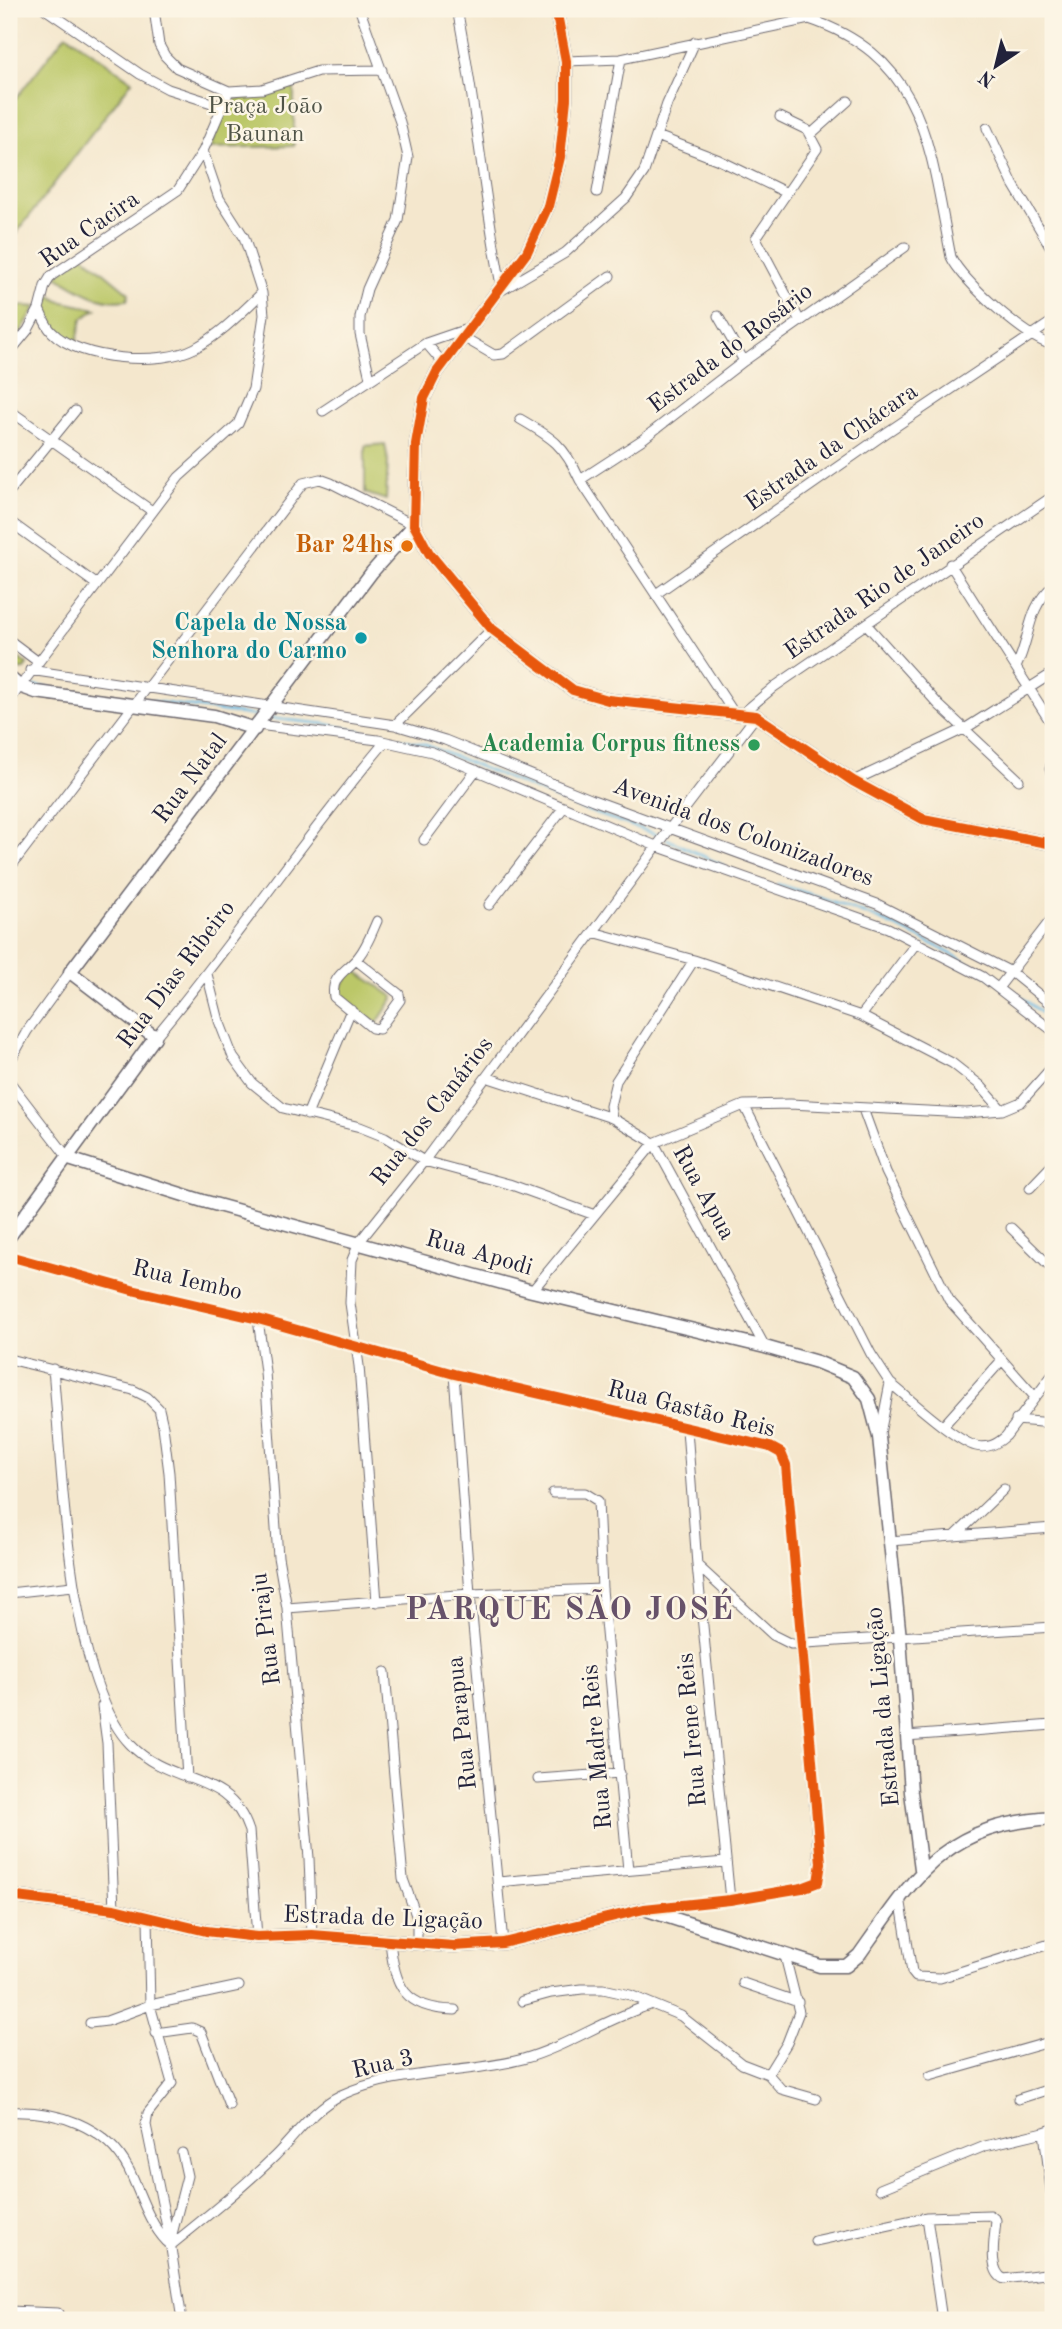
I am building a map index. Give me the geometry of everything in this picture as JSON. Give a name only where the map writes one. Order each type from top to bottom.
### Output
[{"type":"street","points":[[45,9],[149,79],[168,89],[221,106]]},
{"type":"street","points":[[154,9],[159,45],[165,56],[177,68],[229,91],[261,89],[318,71],[383,70]]},
{"type":"street","points":[[457,9],[471,79],[502,290]]},
{"type":"street","points":[[556,9],[566,61],[565,122],[555,183],[536,236],[502,290],[443,363],[429,385],[425,398],[416,444],[414,525],[429,553],[492,629],[537,666],[581,693],[651,705],[756,716],[853,781],[923,819],[1053,844]]},
{"type":"street","points":[[809,19],[816,9]]},
{"type":"street","points":[[361,13],[383,70],[407,146],[408,169],[398,220],[367,289],[360,317],[360,334],[370,378]]},
{"type":"street","points":[[566,61],[621,58],[809,19],[839,29],[868,47],[887,64],[911,104],[929,142],[951,257],[957,270],[970,285],[1031,336],[1053,345]]},
{"type":"street","points":[[502,290],[565,253],[626,198],[644,172],[695,42]]},
{"type":"street","points":[[597,192],[621,58]]},
{"type":"street","name":"Rua Cacira","points":[[229,91],[203,150],[186,180],[166,200],[51,276],[45,286],[39,309],[52,332],[77,348],[128,358],[168,358],[194,348],[216,334],[262,293]]},
{"type":"street","points":[[811,134],[848,101]]},
{"type":"street","points":[[780,117],[811,134],[816,144],[816,154],[756,238],[800,321]]},
{"type":"street","points":[[987,128],[1013,184],[1053,251]]},
{"type":"street","points":[[657,136],[719,160],[787,193]]},
{"type":"street","points":[[9,701],[14,682],[30,670],[152,512],[199,457],[227,437],[245,410],[259,357],[264,315],[262,293],[244,237],[219,198],[203,150]]},
{"type":"street","name":"Estrada do Rosário","points":[[580,480],[643,439],[744,361],[905,247]]},
{"type":"street","points":[[467,332],[494,355],[503,354],[610,275]]},
{"type":"street","points":[[9,353],[27,331],[39,309]]},
{"type":"street","points":[[718,316],[744,361]]},
{"type":"street","points":[[1031,336],[1053,321]]},
{"type":"street","points":[[323,411],[426,344],[467,332]]},
{"type":"street","name":"Estrada da Chácara","points":[[656,594],[886,433],[1031,336]]},
{"type":"street","points":[[426,344],[443,363]]},
{"type":"street","points":[[9,410],[152,512]]},
{"type":"street","points":[[9,492],[75,411]]},
{"type":"street","points":[[520,419],[560,443],[580,480],[738,713]]},
{"type":"street","points":[[9,869],[303,483],[320,479],[331,483],[414,525]]},
{"type":"street","name":"Estrada Rio de Janeiro","points":[[738,713],[950,564],[1053,496]]},
{"type":"street","points":[[9,521],[96,584]]},
{"type":"street","name":"Rua Natal","points":[[9,1063],[27,1031],[70,972],[372,572],[414,525]]},
{"type":"street","points":[[950,564],[1032,688],[1053,726]]},
{"type":"street","points":[[1017,665],[1027,644],[1034,607],[1053,586]]},
{"type":"street","points":[[866,624],[920,685],[1019,780]]},
{"type":"street","points":[[395,725],[492,629]]},
{"type":"street","points":[[9,640],[37,661]]},
{"type":"street","name":"Avenida dos Colonizadores","points":[[30,670],[269,709],[395,725],[445,740],[593,800],[877,904],[1053,1006]]},
{"type":"street","points":[[853,781],[966,728],[1053,673]]},
{"type":"street","name":"Avenida dos Colonizadores","points":[[14,682],[135,705],[385,742],[432,752],[564,807],[869,921],[1005,980],[1053,1031]]},
{"type":"street","name":"Rua dos Canários","points":[[377,1602],[350,1276],[360,1241],[424,1161],[669,828],[756,716]]},
{"type":"street","name":"Rua Dias Ribeiro","points":[[9,1237],[69,1159],[155,1037],[207,974],[334,803],[385,742]]},
{"type":"street","points":[[1053,757],[1050,763],[1053,779]]},
{"type":"street","points":[[424,840],[476,770]]},
{"type":"street","points":[[489,905],[564,807]]},
{"type":"street","points":[[1005,980],[1053,917]]},
{"type":"street","points":[[356,960],[400,997],[379,1029],[372,1028],[334,997],[333,991],[341,972],[356,960],[377,921]]},
{"type":"street","points":[[593,932],[694,960],[861,1016],[952,1063],[980,1085],[1002,1110]]},
{"type":"street","points":[[861,1016],[918,942]]},
{"type":"street","points":[[612,1118],[610,1106],[616,1081],[694,960]]},
{"type":"street","points":[[70,972],[155,1037]]},
{"type":"street","points":[[207,974],[219,1021],[242,1071],[273,1101],[307,1115],[384,1137],[424,1161],[509,1184],[592,1214]]},
{"type":"street","points":[[307,1115],[351,1010]]},
{"type":"street","points":[[532,1291],[592,1214],[654,1143],[744,1105],[790,1104],[966,1113],[1002,1110],[1021,1102],[1053,1066]]},
{"type":"street","name":"Rua Apua","points":[[486,1077],[612,1118],[654,1143],[765,1347]]},
{"type":"street","points":[[9,1081],[69,1159]]},
{"type":"street","points":[[744,1105],[871,1354],[890,1383],[964,1442],[985,1448],[998,1444],[1053,1374]]},
{"type":"street","points":[[863,1109],[881,1161],[942,1289],[1035,1396]]},
{"type":"street","name":"Rua Apodi","points":[[69,1159],[203,1201],[360,1241],[532,1291],[765,1347],[844,1372],[859,1383],[869,1399]]},
{"type":"street","points":[[1030,1188],[1053,1164]]},
{"type":"street","points":[[1011,1228],[1053,1269]]},
{"type":"street","name":"Rua Iembo","points":[[9,1256],[356,1346]]},
{"type":"street","name":"Rua Piraju","points":[[258,1319],[265,1372],[278,1557],[287,1608],[309,1858],[312,1935]]},
{"type":"street","name":"Rua Gastão Reis","points":[[356,1346],[454,1374],[770,1447],[785,1459],[821,1863]]},
{"type":"street","points":[[9,1359],[133,1390],[147,1397],[159,1409],[169,1473],[187,1778]]},
{"type":"street","points":[[944,1425],[1002,1360]]},
{"type":"street","points":[[53,1369],[73,1586],[101,1697],[107,1744],[114,1909]]},
{"type":"street","name":"Rua Parapua","points":[[454,1374],[470,1594],[503,1943]]},
{"type":"street","points":[[879,1437],[890,1383]]},
{"type":"street","name":"Estrada da Ligação","points":[[869,1399],[879,1437],[921,1869]]},
{"type":"street","points":[[1016,1420],[1053,1423]]},
{"type":"street","name":"Rua Irene Reis","points":[[687,1429],[696,1565],[730,1900]]},
{"type":"street","points":[[956,1536],[1004,1489]]},
{"type":"street","name":"Rua Madre Reis","points":[[553,1493],[585,1493],[598,1501],[602,1589],[628,1870]]},
{"type":"street","points":[[890,1541],[1053,1528]]},
{"type":"street","points":[[696,1565],[773,1635],[802,1646],[1053,1627]]},
{"type":"street","points":[[9,1593],[73,1586]]},
{"type":"street","points":[[287,1608],[470,1594],[602,1589]]},
{"type":"street","points":[[385,1672],[403,1879],[415,1910],[417,1943]]},
{"type":"street","points":[[101,1697],[129,1744],[143,1756],[228,1795],[243,1814],[249,1831],[257,1937]]},
{"type":"street","points":[[906,1736],[1053,1725]]},
{"type":"street","points":[[538,1779],[620,1773]]},
{"type":"street","points":[[644,1909],[820,1966],[846,1966],[859,1955],[921,1869],[940,1854],[987,1830],[1016,1822],[1053,1818]]},
{"type":"street","points":[[498,1882],[725,1862]]},
{"type":"street","name":"Estrada de Ligação","points":[[9,1896],[114,1909],[148,1918],[257,1937],[312,1935],[453,1946],[503,1943],[644,1909],[730,1900],[813,1885],[820,1877],[821,1863]]},
{"type":"street","points":[[900,1896],[912,1972],[922,1979],[940,1978],[1053,1943]]},
{"type":"street","points":[[148,1918],[150,2004],[171,2079],[170,2088],[146,2118],[182,2320]]},
{"type":"street","points":[[390,1940],[392,1964],[402,1991],[427,2007],[455,2010]]},
{"type":"street","points":[[772,2070],[795,2027],[798,2002],[785,1956]]},
{"type":"street","points":[[743,1983],[798,2002]]},
{"type":"street","points":[[90,2023],[107,2021],[150,2004],[239,1986]]},
{"type":"street","points":[[522,2001],[564,1991],[603,1989],[630,1995],[681,2016],[741,2064],[772,2070]]},
{"type":"street","name":"Rua 3","points":[[170,2244],[265,2165],[321,2109],[340,2096],[401,2076],[461,2071],[524,2059],[622,2014],[650,2005]]},
{"type":"street","points":[[156,2033],[191,2028],[201,2032],[229,2105]]},
{"type":"street","points":[[930,2076],[1053,2041]]},
{"type":"street","points":[[772,2070],[780,2089],[816,2099]]},
{"type":"street","points":[[1018,2099],[1053,2088]]},
{"type":"street","points":[[9,2112],[74,2120],[100,2136],[125,2164],[153,2223],[170,2244]]},
{"type":"street","points":[[880,2189],[985,2146],[1049,2131],[1053,2207]]},
{"type":"street","points":[[170,2244],[187,2176],[182,2153]]},
{"type":"street","points":[[815,2241],[926,2217],[992,2216],[996,2220],[995,2273],[1004,2279],[1053,2273]]},
{"type":"street","points":[[926,2217],[942,2320]]},
{"type":"street","points":[[9,2311],[58,2313]]},
{"type":"green space","points":[[66,34],[132,81],[9,243],[9,107]]},
{"type":"green space","name":"Praça João Baunan","points":[[294,87],[294,146],[210,148],[228,101]]},
{"type":"green space","points":[[83,255],[129,293],[127,300],[98,298],[56,276]]},
{"type":"green space","points":[[48,294],[59,301],[96,309],[82,319],[77,341],[68,340],[55,332],[46,310]]},
{"type":"green space","points":[[9,305],[36,307],[17,338],[10,342]]},
{"type":"green space","points":[[385,444],[388,461],[386,500],[365,493],[365,446]]},
{"type":"green space","points":[[9,651],[27,665],[24,669],[9,670]]},
{"type":"green space","points":[[353,969],[394,997],[377,1023],[336,995]]},
{"type":"waterway","points":[[35,686],[49,688]]},
{"type":"waterway","points":[[115,697],[136,699]]},
{"type":"waterway","points":[[143,700],[257,716]]},
{"type":"waterway","points":[[267,718],[326,724],[424,744],[580,808],[661,836]]},
{"type":"waterway","points":[[667,839],[724,866]]},
{"type":"waterway","points":[[777,884],[851,908],[922,939],[990,976],[1053,1022]]},
{"type":"cycle path","points":[[556,9],[566,61],[566,99],[560,157],[548,206],[527,252],[437,372],[424,398],[416,444],[414,525],[429,553],[492,629],[573,690],[608,700],[756,716],[853,781],[923,819],[1053,844]]},
{"type":"cycle path","points":[[9,1256],[132,1290],[258,1319],[454,1374],[770,1447],[781,1453],[786,1465],[821,1863],[818,1882],[802,1888],[730,1900],[644,1909],[503,1943],[453,1946],[312,1935],[257,1937],[206,1931],[114,1909],[9,1896]]},
{"type":"place","name":"Bar 24hs","points":[[407,546]]},
{"type":"place","name":"Capela de Nossa Senhora do Carmo","points":[[361,638]]},
{"type":"place","name":"Academia Corpus fitness","points":[[754,745]]},
{"type":"district","name":"PARQUE SÃO JOSÉ","points":[[570,1611]]}]
